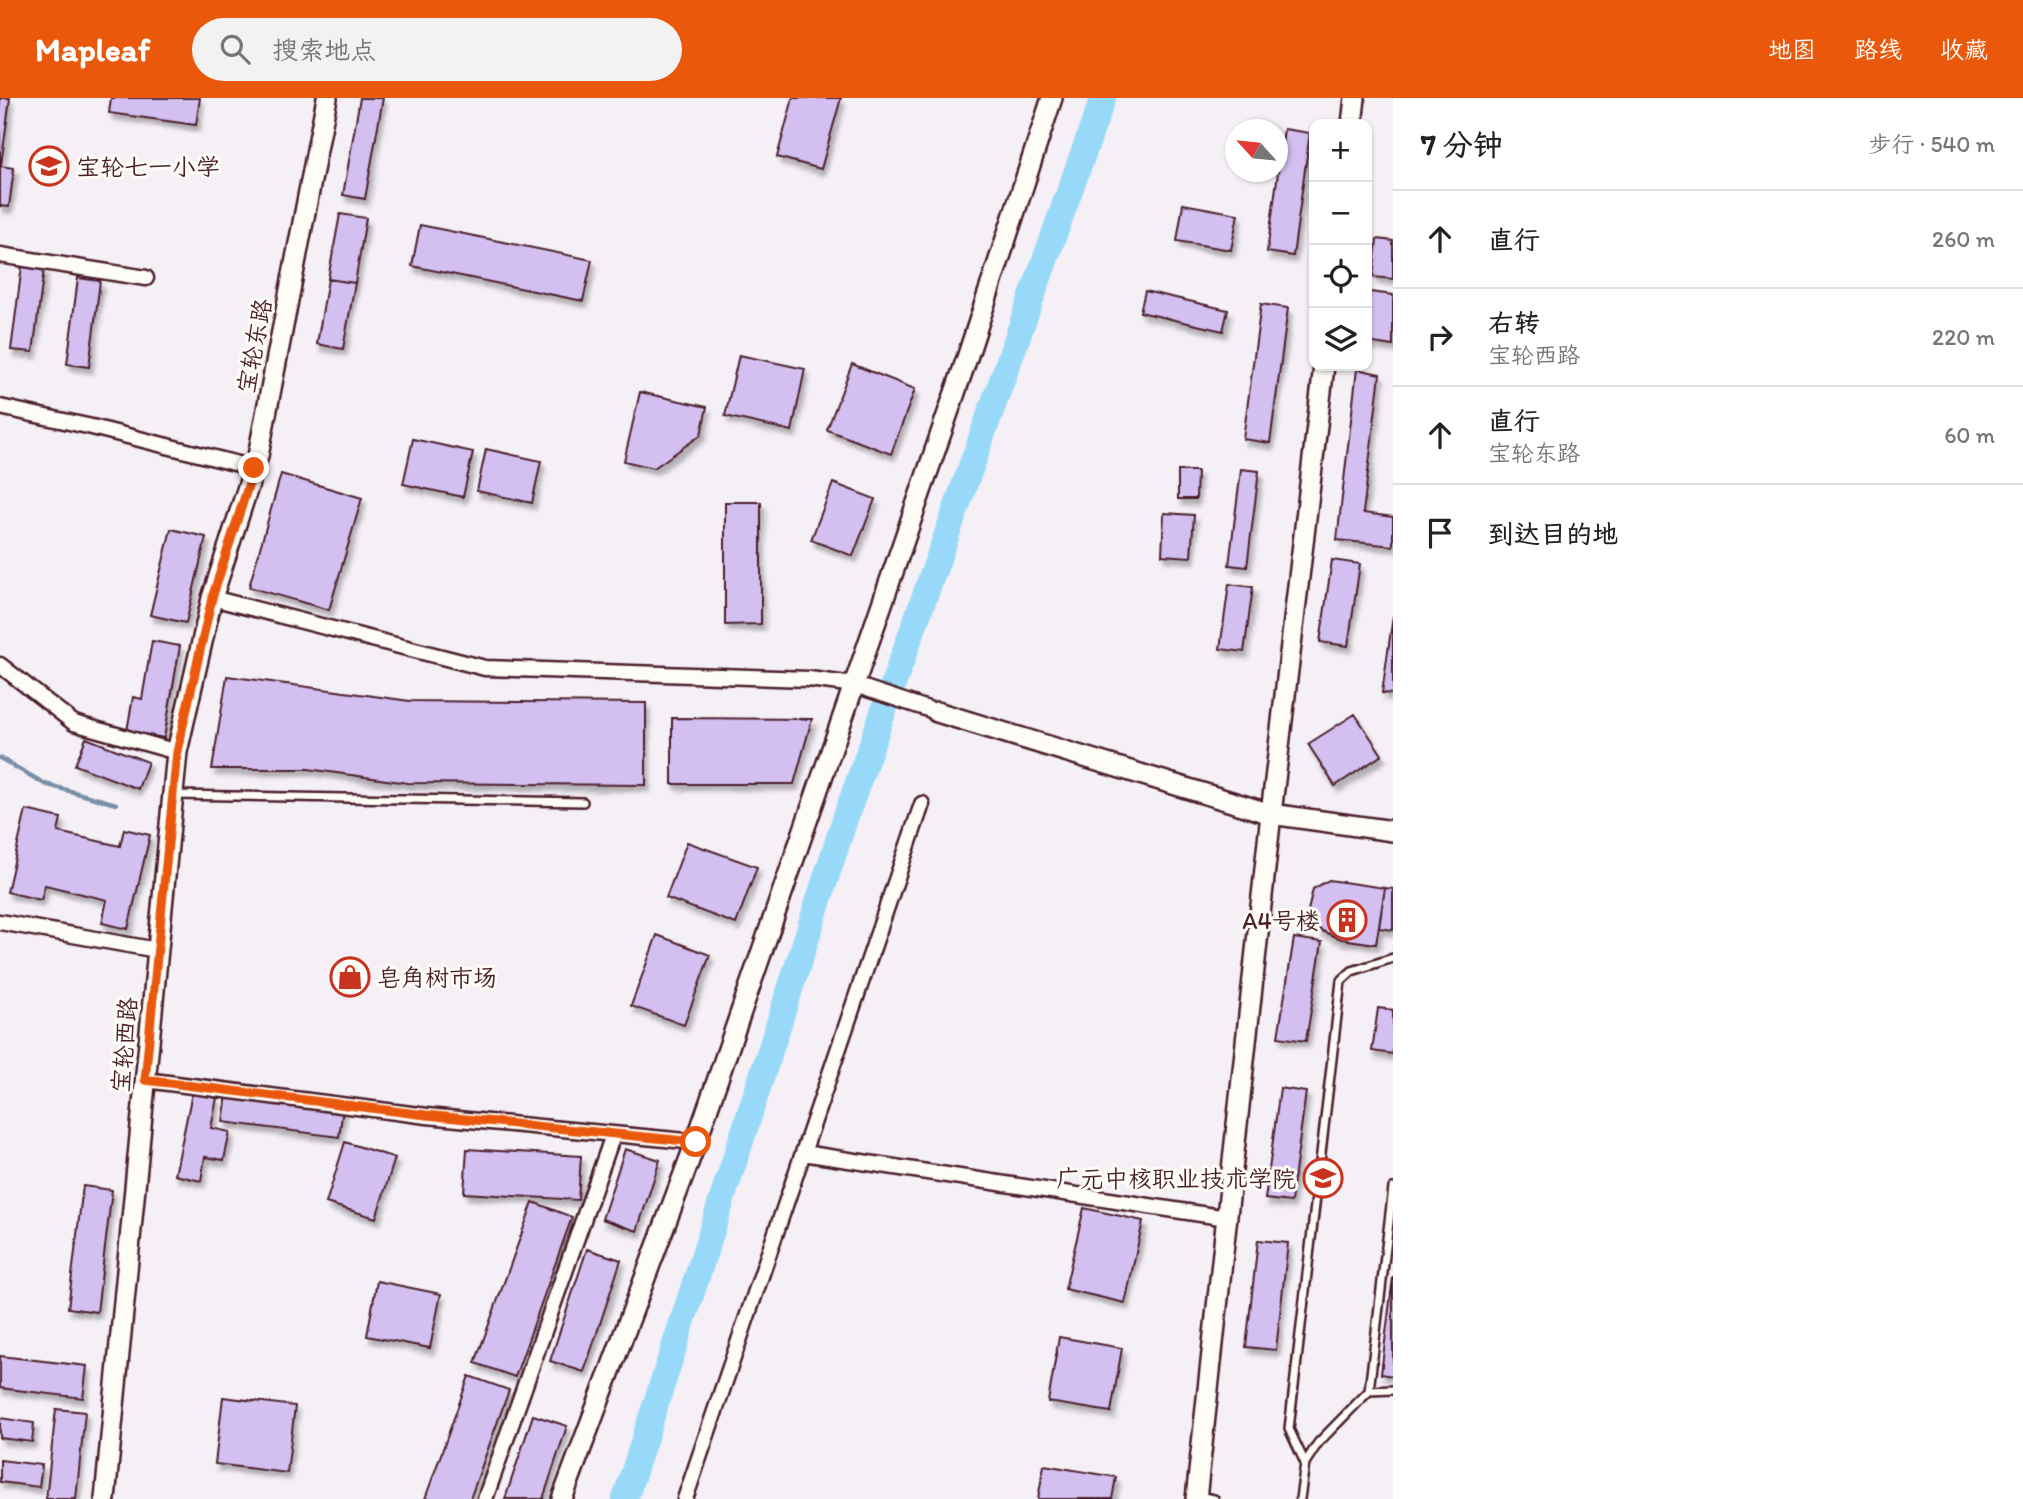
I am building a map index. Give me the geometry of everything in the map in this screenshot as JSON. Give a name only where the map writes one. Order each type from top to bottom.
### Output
[{"type":"street","name":"宝轮东路","points":[[212,598],[258,456],[327,98]]},
{"type":"street","points":[[562,1499],[863,688],[962,371],[1052,98]]},
{"type":"street","points":[[1353,119],[1355,98]]},
{"type":"street","points":[[0,255],[146,278]]},
{"type":"street","points":[[1202,1498],[1227,1218],[1323,371]]},
{"type":"street","points":[[0,407],[254,468]]},
{"type":"street","points":[[212,598],[485,668],[809,679],[863,688],[1271,814],[1393,831]]},
{"type":"street","name":"宝轮西路","points":[[105,1499],[177,752],[212,598]]},
{"type":"street","points":[[0,665],[74,723],[177,752]]},
{"type":"street","points":[[685,1499],[922,804]]},
{"type":"street","points":[[0,922],[158,950]]},
{"type":"street","points":[[145,1080],[426,1115],[696,1142]]},
{"type":"street","points":[[485,1499],[613,1135]]},
{"type":"street","points":[[803,1153],[1227,1218]]},
{"type":"lane","points":[[172,795],[583,802]]},
{"type":"lane","points":[[1305,1463],[1289,1429],[1341,981],[1352,971],[1393,958]]},
{"type":"lane","points":[[1300,1499],[1305,1463],[1318,1443],[1368,1391],[1393,1188]]},
{"type":"lane","points":[[1368,1391],[1393,1390]]},
{"type":"building","points":[[0,98],[10,98],[1,166],[0,166]]},
{"type":"building","points":[[111,98],[200,98],[196,125],[109,113]]},
{"type":"building","points":[[360,98],[383,98],[365,199],[343,195]]},
{"type":"building","points":[[793,98],[841,98],[821,169],[777,157]]},
{"type":"building","points":[[1288,130],[1309,133],[1293,256],[1267,252],[1277,182],[1288,182]]},
{"type":"building","points":[[0,166],[14,168],[9,207],[0,206]]},
{"type":"building","points":[[1183,204],[1238,214],[1231,250],[1177,241]]},
{"type":"building","points":[[340,214],[366,218],[355,283],[328,279]]},
{"type":"building","points":[[420,225],[592,260],[583,301],[412,266]]},
{"type":"building","points":[[1377,239],[1393,241],[1393,279],[1373,277]]},
{"type":"building","points":[[22,266],[44,269],[33,352],[11,350]]},
{"type":"building","points":[[78,278],[100,281],[89,367],[67,364]]},
{"type":"building","points":[[328,279],[355,283],[343,349],[317,344]]},
{"type":"building","points":[[1145,291],[1228,310],[1223,331],[1140,312]]},
{"type":"building","points":[[1372,292],[1393,295],[1393,346],[1372,343]]},
{"type":"building","points":[[1261,304],[1288,308],[1270,443],[1243,439]]},
{"type":"building","points":[[739,355],[805,369],[792,431],[725,416]]},
{"type":"building","points":[[852,364],[915,389],[891,454],[827,430]]},
{"type":"building","points":[[1357,371],[1366,371],[1380,374],[1363,513],[1393,517],[1393,546],[1337,540]]},
{"type":"building","points":[[640,392],[707,407],[701,435],[654,468],[624,461]]},
{"type":"building","points":[[413,439],[473,452],[463,497],[403,484]]},
{"type":"building","points":[[486,449],[541,461],[532,503],[477,491]]},
{"type":"building","points":[[1241,469],[1259,471],[1247,567],[1229,565]]},
{"type":"building","points":[[1178,471],[1197,471],[1196,499],[1178,499]]},
{"type":"building","points":[[281,474],[362,498],[329,610],[249,587]]},
{"type":"building","points":[[833,483],[875,499],[853,556],[811,540]]},
{"type":"building","points":[[725,502],[761,502],[761,624],[725,625]]},
{"type":"building","points":[[1164,513],[1194,515],[1191,557],[1162,555]]},
{"type":"building","points":[[171,529],[206,537],[186,623],[150,615]]},
{"type":"building","points":[[1332,560],[1360,564],[1348,646],[1320,642]]},
{"type":"building","points":[[1229,584],[1253,587],[1244,652],[1220,649]]},
{"type":"building","points":[[1393,616],[1393,694],[1382,693]]},
{"type":"building","points":[[152,641],[180,646],[164,738],[127,731],[133,697],[142,699]]},
{"type":"building","points":[[227,676],[410,701],[646,703],[646,785],[408,783],[308,769],[212,769]]},
{"type":"building","points":[[1355,714],[1382,755],[1335,786],[1308,744]]},
{"type":"building","points":[[672,718],[812,719],[794,784],[672,784]]},
{"type":"building","points":[[86,738],[148,762],[138,789],[75,765]]},
{"type":"building","points":[[26,810],[61,818],[58,832],[120,846],[124,829],[150,835],[128,929],[102,923],[107,900],[45,885],[41,900],[7,892]]},
{"type":"building","points":[[687,842],[757,867],[736,924],[666,898]]},
{"type":"building","name":"A4号楼","points":[[1329,880],[1385,888],[1376,944],[1341,939],[1320,930],[1308,911],[1313,889]]},
{"type":"building","points":[[1385,888],[1393,889],[1393,930],[1379,928]]},
{"type":"building","points":[[657,935],[710,955],[684,1025],[631,1006]]},
{"type":"building","points":[[1294,938],[1322,942],[1306,1041],[1278,1037]]},
{"type":"building","points":[[1378,1008],[1393,1010],[1393,1054],[1372,1051]]},
{"type":"building","points":[[1280,1088],[1306,1092],[1291,1202],[1265,1199]]},
{"type":"building","points":[[192,1093],[217,1098],[211,1128],[230,1132],[224,1160],[205,1157],[201,1181],[175,1175]]},
{"type":"building","points":[[227,1094],[343,1108],[339,1137],[223,1122]]},
{"type":"building","points":[[345,1142],[395,1158],[376,1218],[326,1203]]},
{"type":"building","points":[[467,1149],[581,1156],[578,1200],[464,1193]]},
{"type":"building","points":[[625,1149],[660,1160],[637,1231],[602,1219]]},
{"type":"building","points":[[83,1186],[112,1190],[97,1312],[68,1308]]},
{"type":"building","points":[[533,1202],[572,1217],[515,1377],[475,1363]]},
{"type":"building","points":[[1084,1208],[1143,1221],[1125,1303],[1065,1289]]},
{"type":"building","points":[[1258,1240],[1288,1243],[1276,1350],[1246,1347]]},
{"type":"building","points":[[587,1249],[621,1260],[584,1372],[550,1361]]},
{"type":"building","points":[[1393,1277],[1393,1376],[1381,1374]]},
{"type":"building","points":[[377,1281],[441,1294],[430,1348],[367,1336]]},
{"type":"building","points":[[1059,1337],[1122,1348],[1111,1412],[1048,1402]]},
{"type":"building","points":[[0,1356],[87,1366],[83,1398],[0,1388]]},
{"type":"building","points":[[469,1376],[509,1390],[470,1499],[425,1499]]},
{"type":"building","points":[[223,1397],[295,1406],[287,1473],[215,1464]]},
{"type":"building","points":[[56,1409],[85,1412],[76,1499],[46,1499]]},
{"type":"building","points":[[533,1415],[567,1426],[543,1499],[505,1499]]},
{"type":"building","points":[[0,1418],[34,1423],[32,1442],[0,1438]]},
{"type":"building","points":[[0,1460],[42,1465],[39,1487],[0,1482]]},
{"type":"building","points":[[1044,1465],[1116,1477],[1112,1499],[1038,1499]]},
{"type":"waterway","points":[[625,1499],[846,816],[1103,98]]},
{"type":"waterway","points":[[0,758],[45,784],[116,804]]},
{"type":"place","name":"宝轮七一小学","points":[[49,166]]},
{"type":"place","name":"A4号楼","points":[[1347,920]]},
{"type":"place","name":"皂角树市场","points":[[350,977]]},
{"type":"place","name":"广元中核职业技术学院","points":[[1323,1178]]},
{"type":"route","points":[[254,468],[212,598],[177,752],[145,1080],[426,1115],[696,1142]]}]
